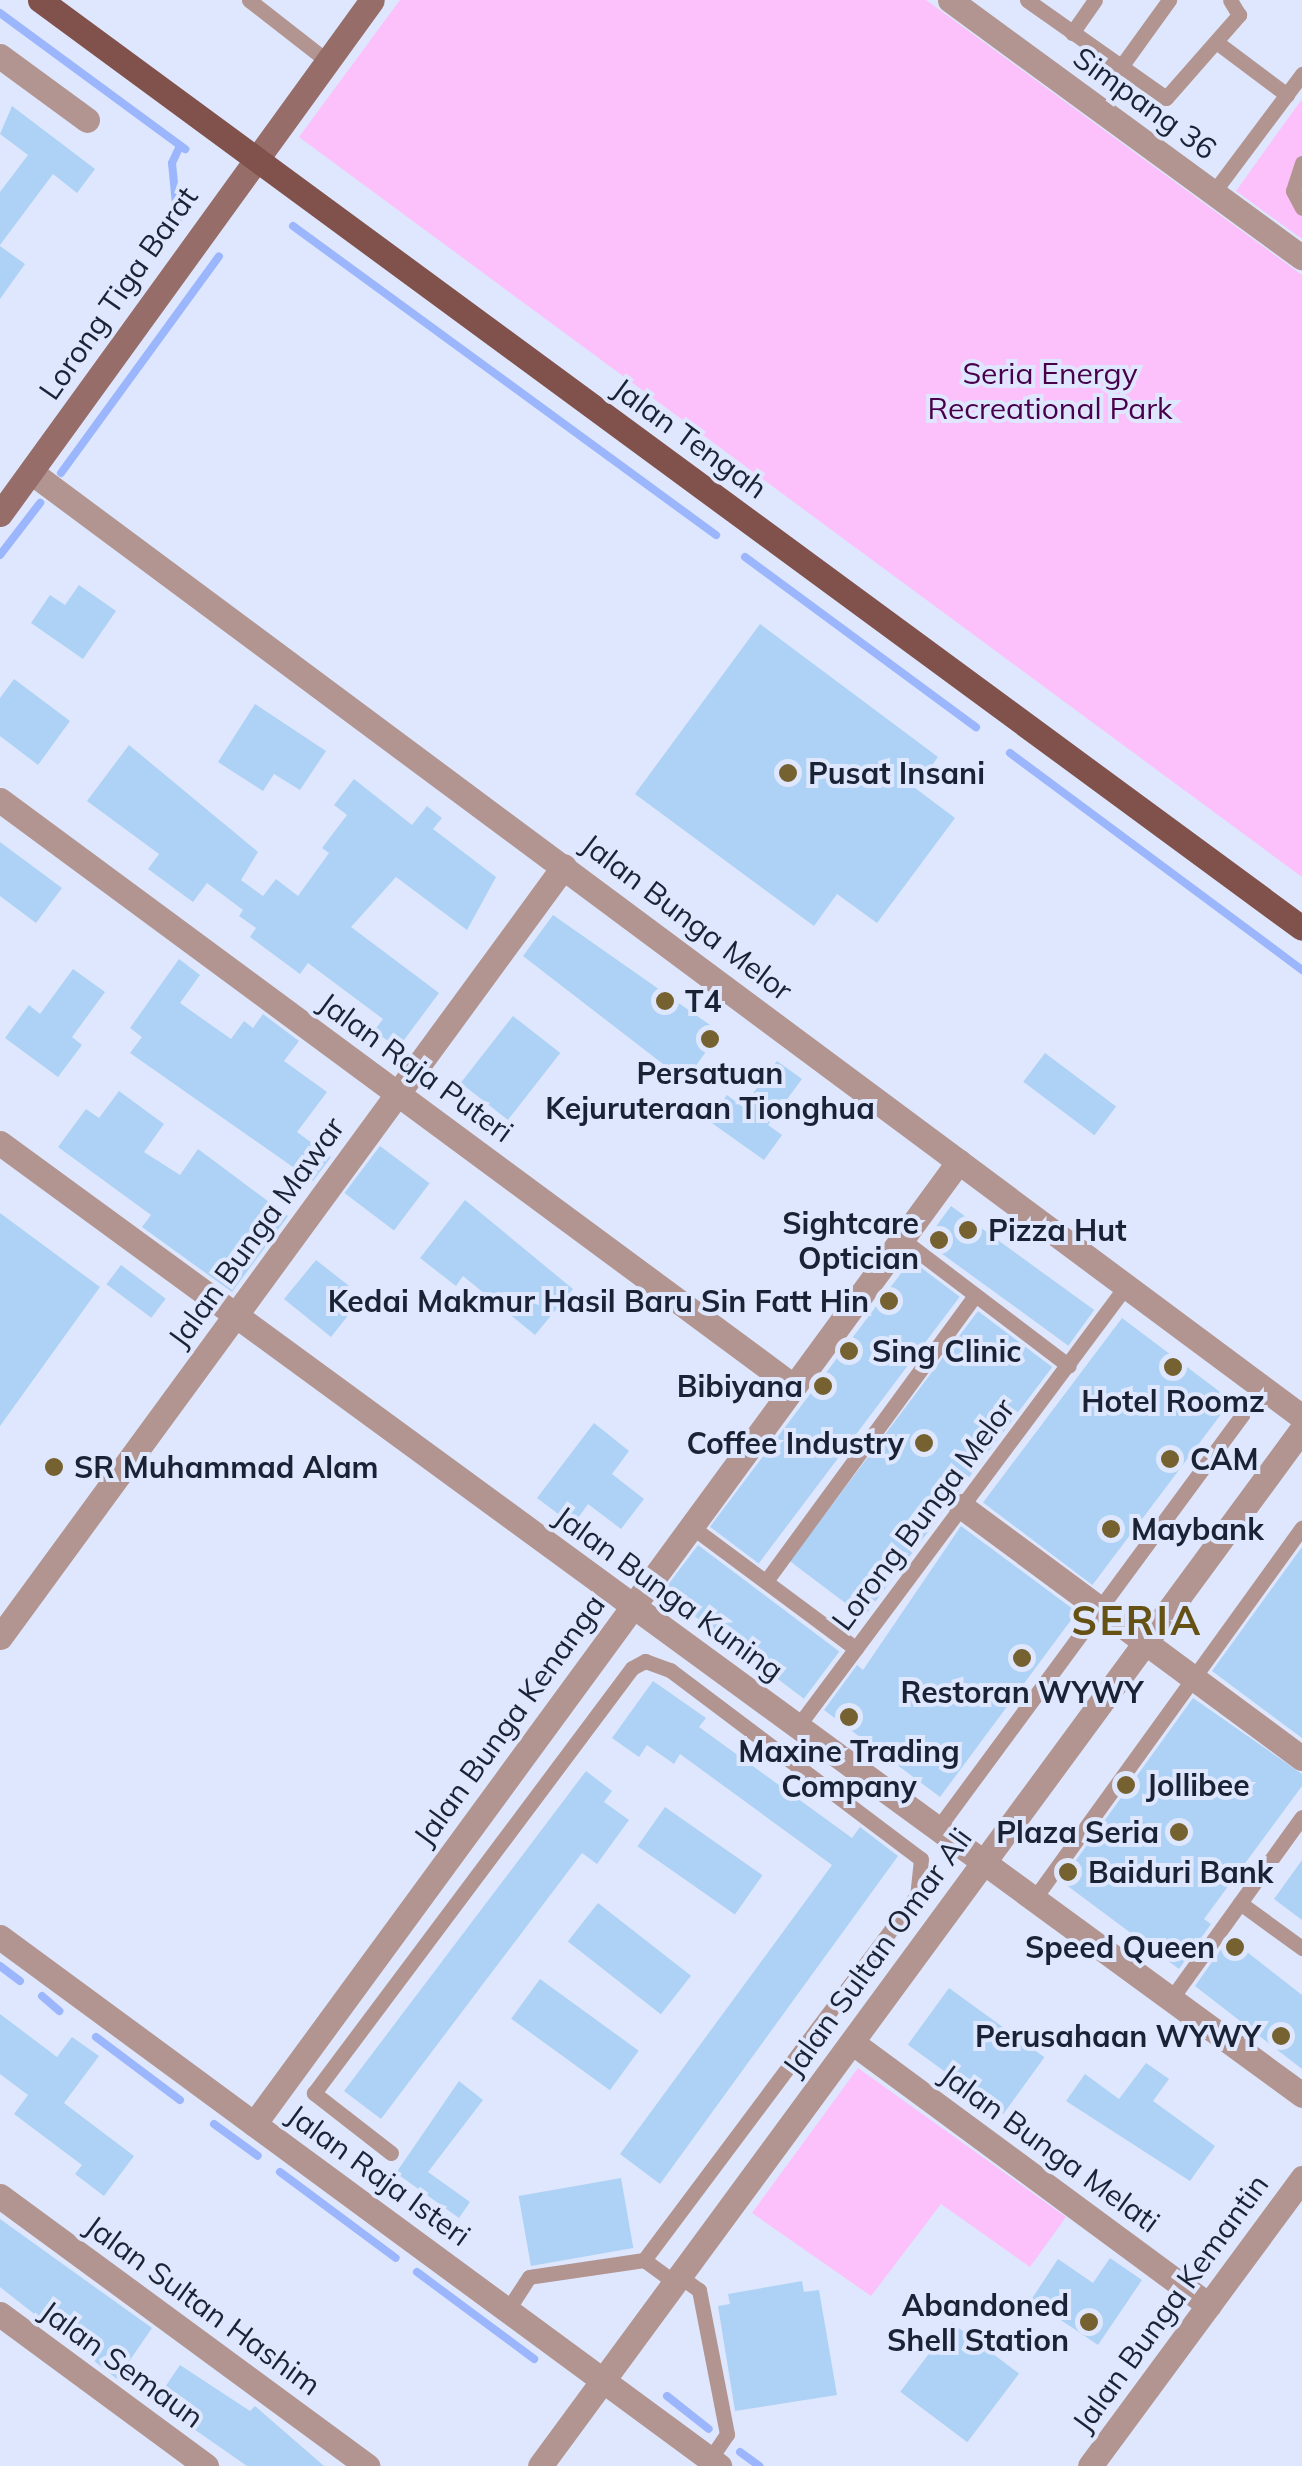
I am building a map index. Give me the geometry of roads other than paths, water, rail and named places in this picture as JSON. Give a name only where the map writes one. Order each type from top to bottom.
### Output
[{"type":"main road","name":"Jalan Tengah","points":[[40,0],[1302,928]]},
{"type":"main road","name":"Lorong Tiga Barat","points":[[0,514],[372,0]]},
{"type":"street","name":"Simpang 36","points":[[950,0],[1302,258]]},
{"type":"street","points":[[0,56],[88,120]]},
{"type":"street","name":"Jalan Bunga Melor","points":[[31,472],[1302,1417]]},
{"type":"street","name":"Jalan Raja Puteri","points":[[0,800],[794,1386]]},
{"type":"street","name":"Jalan Bunga Mawar","points":[[2,1630],[564,866]]},
{"type":"street","name":"Jalan Bunga Kuning","points":[[0,1143],[1302,2094]]},
{"type":"street","name":"Jalan Bunga Kenanga","points":[[254,2124],[959,1161]]},
{"type":"street","name":"Jalan Sultan Omar Ali","points":[[540,2466],[1302,1429]]},
{"type":"street","points":[[962,1506],[1302,1758]]},
{"type":"street","name":"Jalan Raja Isteri","points":[[0,1937],[714,2463]]},
{"type":"street","name":"Jalan Bunga Melati","points":[[852,2043],[1209,2305]]},
{"type":"street","name":"Jalan Bunga Kemantin","points":[[1090,2466],[1302,2178]]},
{"type":"street","name":"Jalan Sultan Hashim","points":[[0,2196],[367,2466]]},
{"type":"street","name":"Jalan Semaun","points":[[0,2314],[206,2466]]},
{"type":"lane","points":[[249,0],[328,61]]},
{"type":"lane","points":[[1026,0],[1166,98],[1219,44],[1239,15],[1230,0]]},
{"type":"lane","points":[[1072,33],[1095,0]]},
{"type":"lane","points":[[1120,68],[1169,0]]},
{"type":"lane","points":[[1219,44],[1287,95]]},
{"type":"lane","points":[[1214,194],[1302,74]]},
{"type":"lane","points":[[1302,163],[1292,191],[1302,208]]},
{"type":"lane","points":[[903,1240],[1069,1366]]},
{"type":"lane","name":"Lorong Bunga Melor","points":[[798,1726],[1126,1286]]},
{"type":"lane","points":[[766,1581],[975,1295]]},
{"type":"lane","points":[[938,1828],[1262,1388]]},
{"type":"lane","points":[[692,1526],[856,1649]]},
{"type":"lane","points":[[1034,1898],[1302,1528]]},
{"type":"lane","points":[[391,2153],[314,2092],[622,1679],[645,1661],[657,1662],[915,1850],[924,1871],[918,1895],[644,2260]]},
{"type":"lane","points":[[1171,1998],[1302,1817]]},
{"type":"lane","points":[[1240,1903],[1302,1948]]},
{"type":"lane","points":[[508,2308],[529,2278],[644,2260],[698,2290],[727,2434],[714,2463]]},
{"type":"waterway","points":[[0,13],[185,149]]},
{"type":"waterway","points":[[178,225],[172,163],[180,146]]},
{"type":"waterway","points":[[293,226],[716,535]]},
{"type":"waterway","points":[[61,473],[219,256]]},
{"type":"waterway","points":[[0,555],[40,503]]},
{"type":"waterway","points":[[745,557],[976,727]]},
{"type":"waterway","points":[[1010,753],[1302,970]]},
{"type":"waterway","points":[[0,1966],[20,1981]]},
{"type":"waterway","points":[[42,1996],[59,2011]]},
{"type":"waterway","points":[[96,2037],[180,2100]]},
{"type":"waterway","points":[[214,2124],[258,2156]]},
{"type":"waterway","points":[[280,2172],[396,2258]]},
{"type":"waterway","points":[[417,2272],[534,2359]]},
{"type":"waterway","points":[[667,2396],[709,2429]]},
{"type":"waterway","points":[[740,2452],[759,2466]]},
{"type":"place","name":"Pusat Insani","points":[[788,773]]},
{"type":"place","name":"T4","points":[[665,1001]]},
{"type":"place","name":"Persatuan Kejuruteraan Tionghua","points":[[710,1039]]},
{"type":"place","name":"Pizza Hut","points":[[968,1230]]},
{"type":"place","name":"Sightcare Optician","points":[[939,1240]]},
{"type":"place","name":"Kedai Makmur Hasil Baru Sin Fatt Hin","points":[[889,1301]]},
{"type":"place","name":"Sing Clinic","points":[[849,1351]]},
{"type":"place","name":"Hotel Roomz","points":[[1173,1367]]},
{"type":"place","name":"Bibiyana","points":[[823,1386]]},
{"type":"place","name":"Coffee Industry","points":[[924,1443]]},
{"type":"place","name":"CAM","points":[[1170,1459]]},
{"type":"place","name":"SR Muhammad Alam","points":[[54,1467]]},
{"type":"place","name":"Maybank","points":[[1111,1529]]},
{"type":"place","name":"Restoran WYWY","points":[[1022,1658]]},
{"type":"place","name":"Maxine Trading Company","points":[[849,1717]]},
{"type":"place","name":"Jollibee","points":[[1126,1785]]},
{"type":"place","name":"Plaza Seria","points":[[1179,1832]]},
{"type":"place","name":"Baiduri Bank","points":[[1068,1872]]},
{"type":"place","name":"Speed Queen","points":[[1235,1947]]},
{"type":"place","name":"Perusahaan WYWY","points":[[1281,2036]]},
{"type":"place","name":"Abandoned Shell Station","points":[[1089,2322]]},
{"type":"district","name":"SERIA","points":[[1137,1620]]},
{"type":"park label","name":"Seria Energy Recreational Park","points":[[1050,390]]}]
